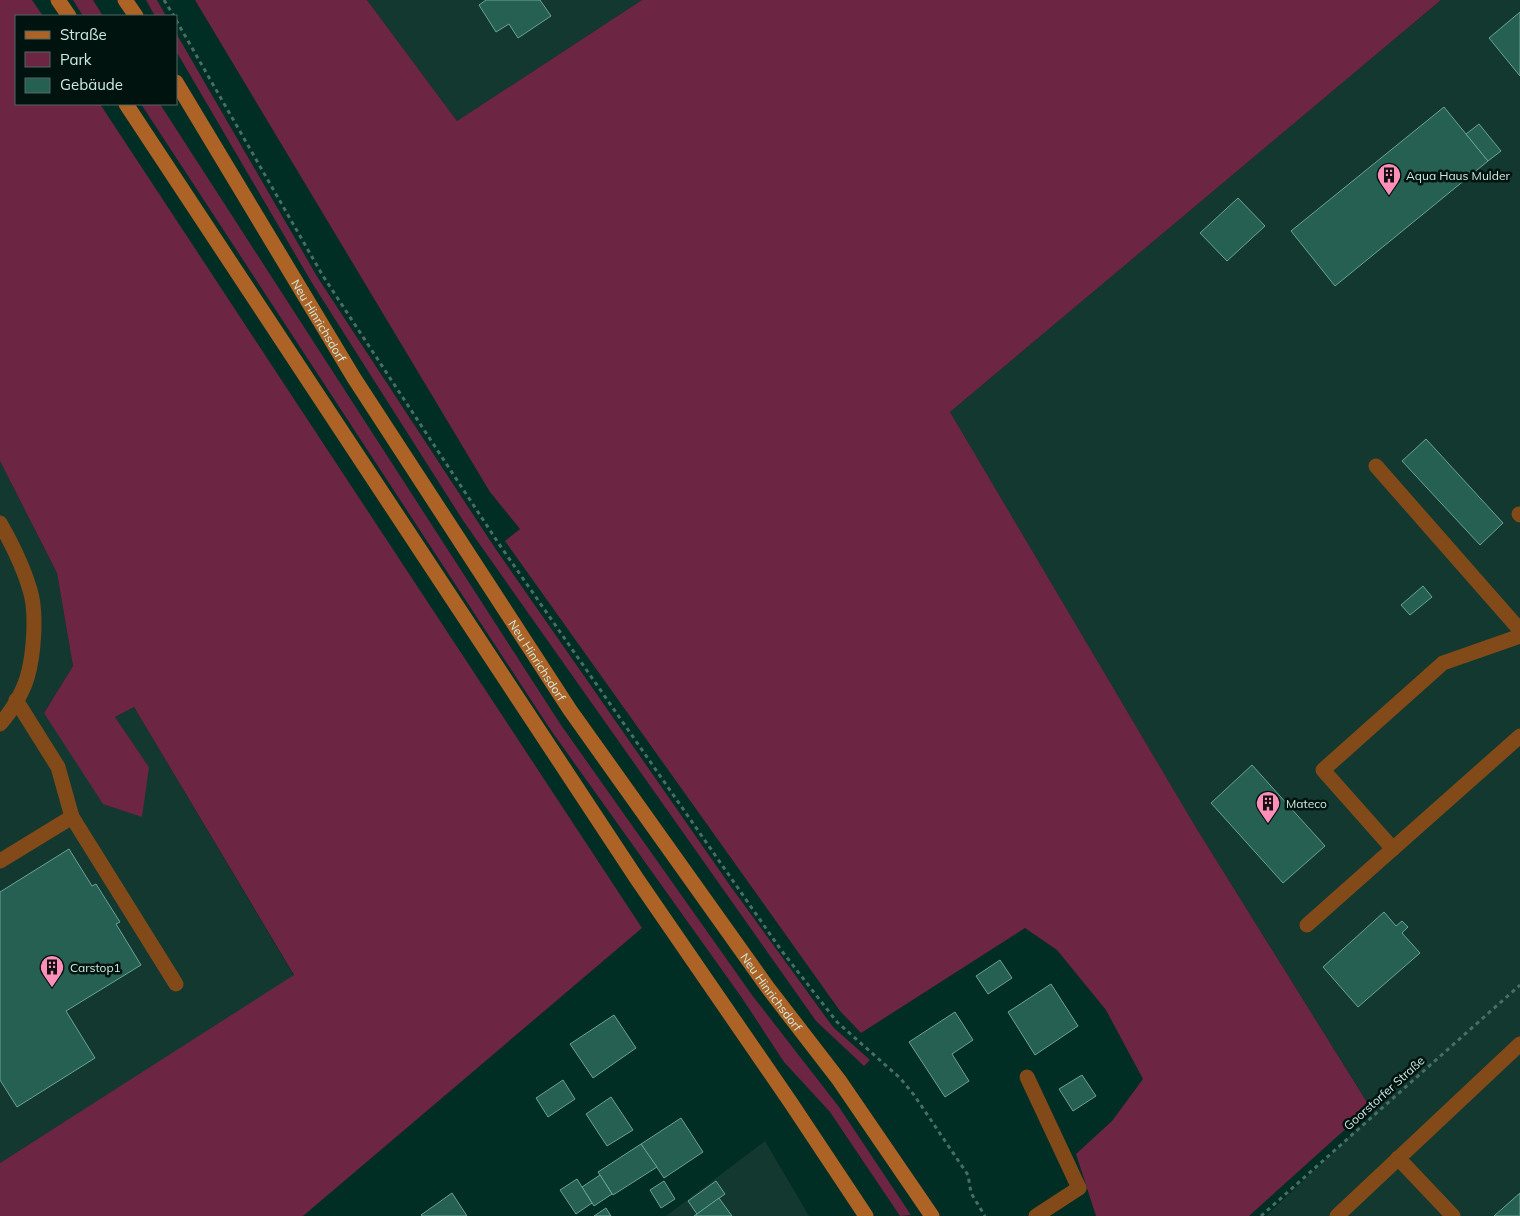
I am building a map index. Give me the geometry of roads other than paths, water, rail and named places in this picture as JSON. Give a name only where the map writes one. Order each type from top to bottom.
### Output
[{"type":"main road","points":[[58,0],[67,15]]},
{"type":"main road","points":[[125,0],[135,15]]},
{"type":"main road","name":"Neu Hinrichsdorf","points":[[178,85],[354,378],[570,710],[768,988],[839,1080],[932,1216]]},
{"type":"main road","points":[[127,105],[636,879],[786,1095],[866,1216]]},
{"type":"street","points":[[1376,466],[1520,630]]},
{"type":"street","points":[[0,523],[17,554],[31,592],[34,635],[27,678],[16,700],[0,724]]},
{"type":"street","points":[[1393,849],[1323,770],[1443,663],[1520,636]]},
{"type":"street","points":[[16,700],[58,767],[72,817],[176,984]]},
{"type":"street","points":[[1307,925],[1520,736]]},
{"type":"street","points":[[0,861],[72,817]]},
{"type":"street","points":[[1337,1216],[1520,1044]]},
{"type":"street","points":[[1027,1077],[1079,1188],[1036,1216]]},
{"type":"street","points":[[1398,1158],[1453,1216]]},
{"type":"place","name":"Aqua Haus Mulder","points":[[1389,196]]},
{"type":"place","name":"Mateco","points":[[1268,824]]},
{"type":"place","name":"Carstop1","points":[[52,988]]}]
